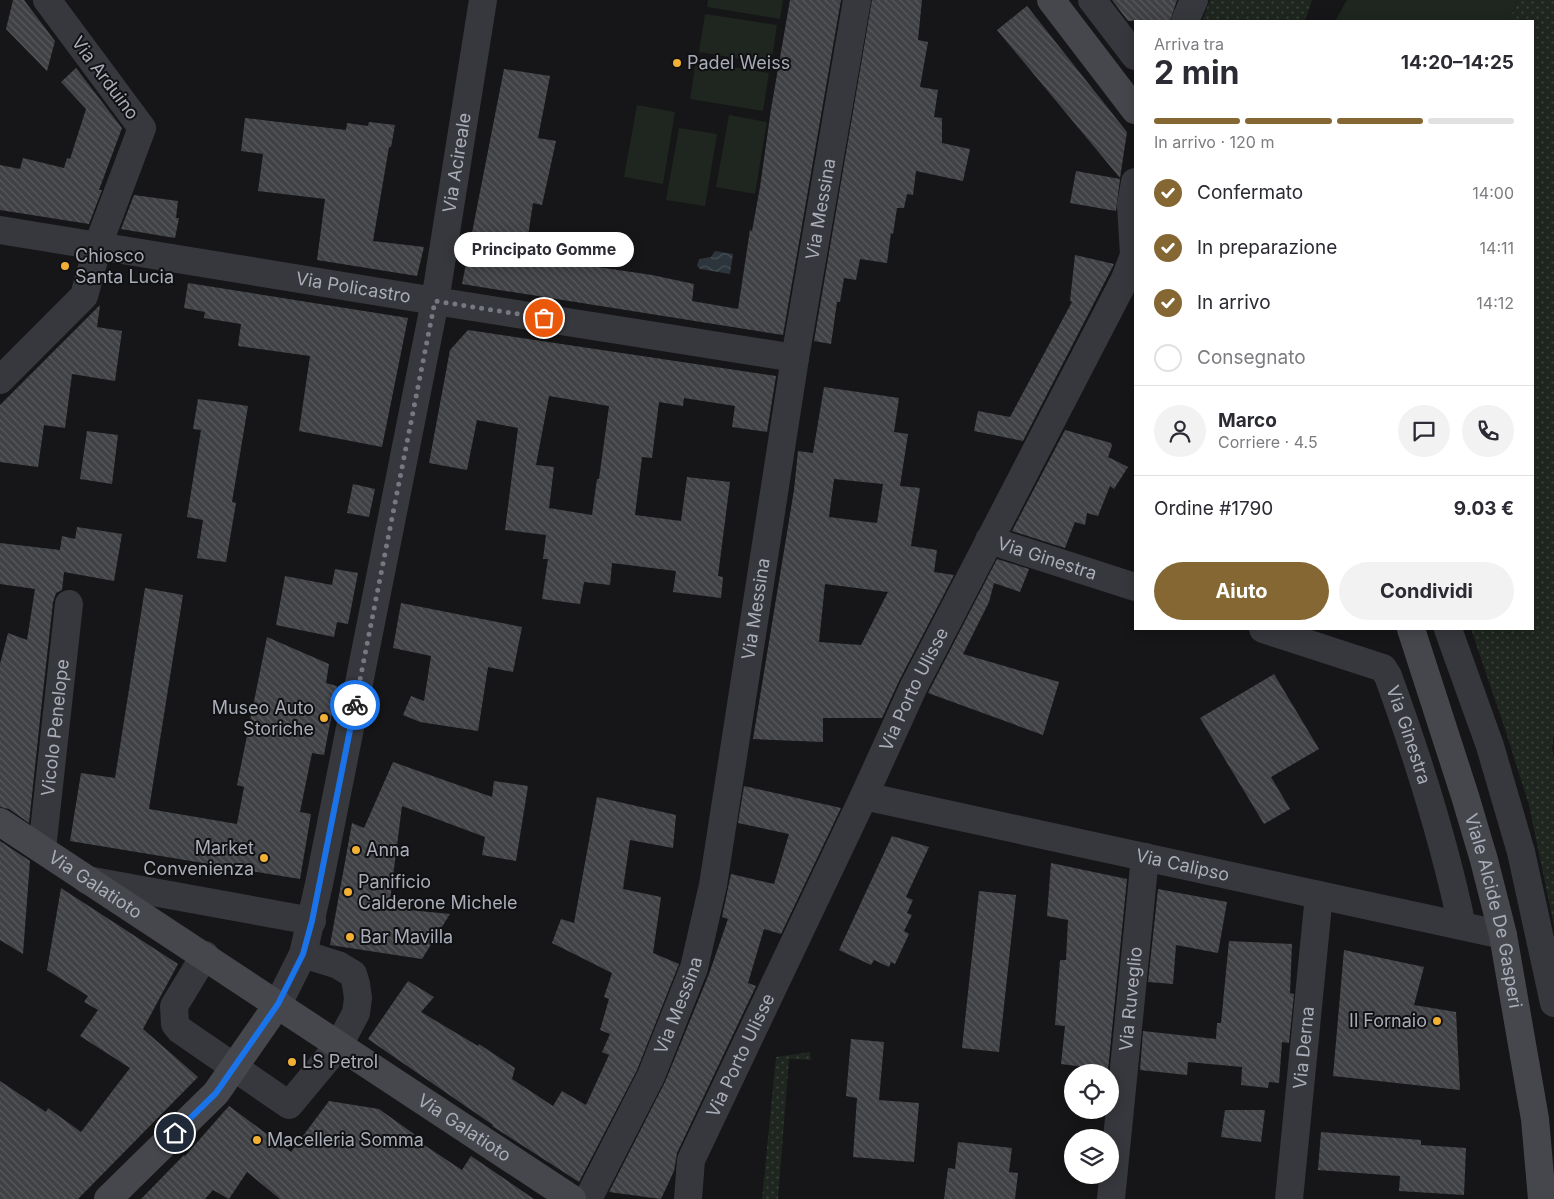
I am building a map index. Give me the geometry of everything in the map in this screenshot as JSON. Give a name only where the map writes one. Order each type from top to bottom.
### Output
[{"type":"main road","points":[[1051,0],[1134,109]]},
{"type":"main road","name":"Viale Alcide De Gasperi","points":[[1410,630],[1431,688],[1479,842],[1503,935],[1535,1119],[1542,1199]]},
{"type":"main road","name":"Via Galatioto","points":[[0,822],[572,1199]]},
{"type":"main road","points":[[108,1199],[216,1093],[278,1004]]},
{"type":"street","name":"Via Arduino","points":[[47,0],[142,128],[98,245]]},
{"type":"street","name":"Via Acireale","points":[[278,1004],[307,939],[435,301],[483,0]]},
{"type":"street","name":"Via Messina","points":[[588,1199],[651,1076],[694,968],[713,885],[795,358],[858,0]]},
{"type":"street","points":[[1092,0],[1134,55]]},
{"type":"street","points":[[1185,20],[1194,0]]},
{"type":"street","name":"Via Porto Ulisse","points":[[688,1199],[691,1160],[864,796],[914,686],[1125,280],[1134,255],[1132,206],[1134,190]]},
{"type":"street","name":"Via Policastro","points":[[0,230],[795,358]]},
{"type":"street","points":[[0,380],[84,296],[98,245]]},
{"type":"street","name":"Via Ginestra","points":[[989,540],[1134,587]]},
{"type":"street","name":"Vicolo Penelope","points":[[42,849],[69,604]]},
{"type":"street","name":"Via Ginestra","points":[[1266,630],[1383,668],[1388,676],[1412,742],[1452,880],[1462,926]]},
{"type":"street","points":[[1448,630],[1490,746],[1521,852],[1554,1003]]},
{"type":"street","points":[[1412,742],[1418,727],[1425,717],[1431,688]]},
{"type":"street","name":"Via Calipso","points":[[864,796],[1503,935]]},
{"type":"street","name":"Via Ruveglio","points":[[1111,1199],[1145,857]]},
{"type":"street","points":[[87,880],[307,939],[338,965],[353,974],[358,998],[347,1051],[289,1105],[180,1030],[175,1024],[174,1006],[197,951]]},
{"type":"street","name":"Via Derna","points":[[1289,1199],[1319,895]]},
{"type":"shaded area","points":[[708,0],[783,0],[780,19],[707,7]]},
{"type":"shaded area","points":[[1210,0],[1312,0],[1305,20],[1202,20]]},
{"type":"shaded area","points":[[1347,0],[1519,0],[1509,20],[1336,20]]},
{"type":"shaded area","points":[[1519,0],[1554,0],[1554,734],[1552,749],[1554,758],[1554,926],[1529,805],[1471,630],[1534,630],[1534,20],[1509,20]]},
{"type":"shaded area","points":[[705,14],[777,25],[771,64],[699,52]]},
{"type":"shaded area","points":[[696,61],[769,73],[763,111],[690,99]]},
{"type":"shaded area","points":[[637,105],[675,112],[663,184],[624,177]]},
{"type":"shaded area","points":[[729,115],[767,122],[755,194],[716,187]]},
{"type":"shaded area","points":[[679,128],[717,134],[705,206],[666,200]]},
{"type":"shaded area","points":[[810,1052],[811,1060],[789,1059],[778,1199],[762,1199],[776,1057]]},
{"type":"water","points":[[715,251],[733,254],[730,274],[700,269],[697,266],[699,259],[711,257]]},
{"type":"building","points":[[13,0],[24,0],[55,41],[47,71],[6,29]]},
{"type":"building","points":[[790,0],[841,0],[783,335],[462,284],[504,69],[550,76],[538,138],[556,141],[542,205],[533,203],[526,249],[578,257],[577,264],[652,275],[694,284],[692,301],[738,309]]},
{"type":"building","points":[[872,0],[922,0],[918,40],[928,42],[920,87],[938,90],[934,117],[942,118],[942,143],[970,149],[963,181],[916,171],[913,195],[907,194],[904,208],[897,208],[887,263],[860,259],[856,280],[844,278],[840,302],[837,302],[831,344],[814,341]]},
{"type":"building","points":[[1112,0],[1177,0],[1170,20],[1128,21]]},
{"type":"building","points":[[1027,6],[1127,132],[1120,178],[997,30]]},
{"type":"building","points":[[76,68],[122,128],[99,190],[102,190],[89,224],[0,210],[0,165],[20,169],[23,158],[64,168],[67,158],[70,159],[86,109],[61,82]]},
{"type":"building","points":[[245,118],[346,130],[347,123],[368,126],[369,122],[395,125],[391,147],[389,147],[373,241],[424,247],[417,276],[317,260],[325,199],[258,191],[263,154],[241,151]]},
{"type":"building","points":[[1076,171],[1120,179],[1116,211],[1070,203]]},
{"type":"building","points":[[134,195],[178,201],[176,218],[179,218],[175,238],[121,229]]},
{"type":"building","points":[[1075,255],[1114,264],[1023,441],[974,431],[978,411],[1010,417],[1072,302],[1070,301]]},
{"type":"building","points":[[188,283],[408,318],[382,447],[299,431],[310,356],[238,346],[241,324],[204,318],[205,312],[184,308]]},
{"type":"building","points":[[100,305],[97,327],[122,331],[115,381],[72,374],[65,428],[44,425],[38,467],[0,462],[0,405]]},
{"type":"building","points":[[468,330],[776,376],[767,432],[732,427],[735,406],[684,398],[683,406],[659,402],[652,458],[642,457],[635,515],[681,521],[687,477],[730,482],[718,576],[723,577],[721,598],[673,592],[676,571],[612,563],[610,585],[584,582],[580,604],[542,599],[548,559],[543,559],[546,535],[505,530],[518,428],[477,420],[467,470],[429,463],[450,350]],"holes":[[[549,396],[609,406],[592,515],[549,508],[554,467],[536,465]]]},
{"type":"building","points":[[824,387],[899,398],[894,432],[908,434],[900,486],[920,488],[911,546],[937,550],[934,572],[954,575],[882,718],[823,718],[823,742],[753,739],[794,490],[798,451],[813,453]],"holes":[[[834,479],[883,484],[877,523],[829,517]],[[825,584],[888,592],[861,645],[819,642]]]},
{"type":"building","points":[[198,399],[248,406],[232,502],[236,503],[226,562],[197,558],[203,520],[187,517],[201,430],[193,429]]},
{"type":"building","points":[[1065,430],[1111,443],[1112,446],[1108,457],[1128,467],[1114,489],[1110,486],[1098,516],[1087,513],[1085,525],[1075,522],[1065,548],[1012,531]]},
{"type":"building","points":[[87,431],[118,435],[112,484],[80,479]]},
{"type":"building","points":[[353,484],[375,489],[369,517],[347,513]]},
{"type":"building","points":[[77,527],[122,534],[114,581],[64,572],[62,590],[56,593],[53,602],[29,823],[9,809],[0,807],[0,664],[8,633],[27,640],[35,589],[0,584],[0,543],[60,550],[62,536],[75,539]]},
{"type":"building","points":[[997,559],[1029,569],[1020,592],[994,583],[989,602],[963,654],[1059,682],[1043,735],[928,693]]},
{"type":"building","points":[[335,569],[358,573],[348,624],[337,622],[334,637],[276,625],[285,576],[332,585]]},
{"type":"building","points":[[145,588],[183,595],[149,809],[237,824],[244,787],[237,785],[267,637],[329,664],[326,683],[337,686],[324,755],[312,753],[300,812],[311,814],[300,879],[70,841],[81,773],[115,778]]},
{"type":"building","points":[[401,603],[522,627],[513,672],[488,667],[478,731],[420,722],[403,715],[411,696],[424,701],[431,656],[393,648]]},
{"type":"building","points":[[1274,674],[1319,749],[1271,777],[1290,809],[1264,824],[1200,718]]},
{"type":"building","points":[[393,762],[492,797],[494,781],[528,786],[516,861],[482,855],[485,837],[402,806],[389,908],[450,914],[422,959],[330,945],[352,823],[364,828]]},
{"type":"building","points":[[744,786],[841,808],[781,934],[764,929],[748,983],[756,986],[677,1153],[674,1171],[661,1199],[609,1192],[665,1082],[709,974],[728,919],[722,917],[731,874],[774,884],[789,834],[738,823]]},
{"type":"building","points":[[597,797],[676,815],[673,848],[630,840],[623,889],[661,897],[653,953],[679,964],[637,1070],[579,1182],[492,1126],[368,1039],[408,981],[434,997],[421,1012],[478,1046],[479,1044],[515,1068],[512,1079],[553,1106],[562,1091],[586,1105],[609,1055],[602,1052],[610,1034],[600,1030],[609,999],[604,997],[612,973],[552,943],[561,919],[574,923]]},
{"type":"building","points":[[892,836],[929,847],[906,897],[913,900],[907,913],[912,915],[904,931],[909,934],[895,964],[891,962],[889,967],[874,960],[871,965],[839,950]]},
{"type":"building","points":[[0,841],[30,861],[23,954],[0,940]]},
{"type":"building","points":[[1051,863],[1127,879],[1109,1064],[1061,1064],[1065,1026],[1055,1025],[1060,960],[1066,960],[1068,920],[1047,916]]},
{"type":"building","points":[[61,888],[178,964],[143,1029],[198,1077],[78,1199],[0,1199],[0,1081],[46,1112],[48,1108],[81,1132],[130,1068],[80,1036],[98,1010],[84,1002],[88,996],[47,970]]},
{"type":"building","points":[[1158,889],[1227,902],[1218,953],[1176,945],[1173,984],[1148,982]]},
{"type":"building","points":[[979,891],[1016,895],[999,1052],[962,1048]]},
{"type":"building","points":[[1229,941],[1292,944],[1290,993],[1294,994],[1289,1043],[1282,1042],[1279,1083],[1269,1082],[1268,1088],[1241,1085],[1242,1067],[1188,1062],[1187,1075],[1140,1070],[1143,1031],[1216,1039],[1217,1023],[1221,1023]]},
{"type":"building","points":[[1344,950],[1424,967],[1414,1005],[1456,1012],[1460,1090],[1333,1076]]},
{"type":"building","points":[[851,1039],[884,1042],[879,1100],[919,1103],[914,1162],[853,1157],[857,1098],[846,1096]]},
{"type":"building","points":[[329,1101],[379,1109],[414,1134],[412,1137],[462,1170],[471,1156],[534,1199],[280,1199],[247,1172],[229,1199],[213,1190],[205,1199],[141,1199],[185,1156],[229,1106],[291,1152]]},
{"type":"building","points":[[1225,1110],[1265,1110],[1261,1142],[1221,1137]]},
{"type":"building","points":[[1321,1132],[1421,1140],[1421,1145],[1466,1148],[1464,1195],[1399,1191],[1400,1176],[1318,1170]]},
{"type":"building","points":[[958,1142],[1012,1148],[1009,1172],[1018,1173],[1015,1199],[944,1199],[948,1168],[955,1169]]},
{"type":"way so far","points":[[355,705],[435,301],[544,318]]},
{"type":"place","name":"Padel Weiss","points":[[677,63]]},
{"type":"place","name":"Chiosco Santa Lucia","points":[[65,266]]},
{"type":"place","name":"Principato Gomme","points":[[544,318]]},
{"type":"place","name":"Museo Auto Storiche","points":[[324,718]]},
{"type":"place","name":"Anna","points":[[356,850]]},
{"type":"place","name":"Market Convenienza","points":[[264,858]]},
{"type":"place","name":"Panificio Calderone Michele","points":[[348,892]]},
{"type":"place","name":"Bar Mavilla","points":[[350,937]]},
{"type":"place","name":"Il Fornaio","points":[[1437,1021]]},
{"type":"place","name":"LS Petrol","points":[[292,1062]]},
{"type":"place","name":"Macelleria Somma","points":[[257,1140]]},
{"type":"route","points":[[175,1133],[216,1093],[235,1068],[278,1004],[303,954],[312,921],[355,705]]}]
